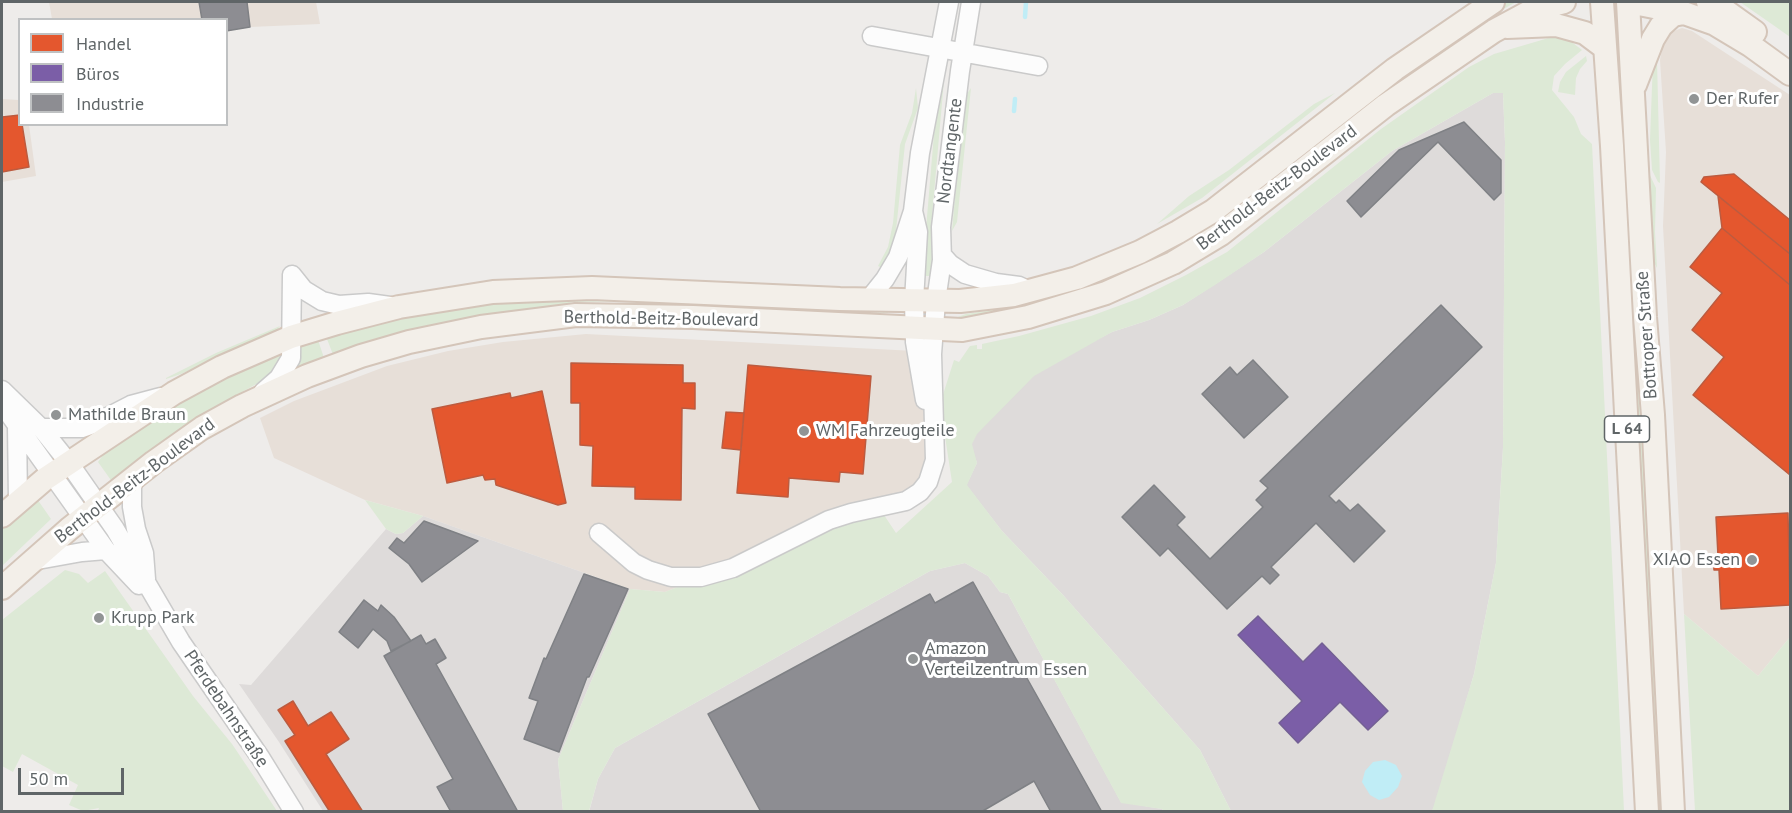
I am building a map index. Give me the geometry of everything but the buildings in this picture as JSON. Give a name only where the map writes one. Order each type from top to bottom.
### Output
[{"type":"main road","name":"Berthold-Beitz-Boulevard","points":[[10,509],[61,468],[174,393],[212,372],[291,337],[337,322],[402,306],[492,292],[592,288],[925,301],[982,299],[1038,289],[1077,278],[1166,239],[1196,222],[1246,186],[1395,69],[1493,2]]},
{"type":"main road","name":"Berthold-Beitz-Boulevard","points":[[2,588],[136,476],[202,428],[242,405],[287,384],[332,366],[408,342],[481,327],[564,315],[693,317],[924,329],[975,328],[1052,310],[1122,287],[1184,257],[1242,219],[1386,105],[1494,31],[1533,10],[1564,2]]},
{"type":"main road","name":"Bottroper Straße","points":[[1602,2],[1647,812]]},
{"type":"main road","points":[[1628,2],[1684,13],[1715,24],[1791,74]]},
{"type":"main road","name":"Bottroper Straße","points":[[1628,2],[1645,317],[1653,405],[1673,812]]},
{"type":"main road","points":[[1714,3],[1791,57]]},
{"type":"main road","points":[[1633,89],[1660,26],[1673,15],[1684,13]]},
{"type":"main road","points":[[1494,31],[1514,26],[1556,25],[1585,33],[1605,48]]},
{"type":"street","name":"Nordtangente","points":[[869,299],[885,279],[898,257],[913,211],[920,153],[949,2]]},
{"type":"street","name":"Nordtangente","points":[[925,301],[942,255],[941,227],[971,2]]},
{"type":"street","points":[[872,36],[1038,66]]},
{"type":"street","name":"Nordtangente","points":[[913,211],[918,232],[925,301]]},
{"type":"street","points":[[942,255],[953,266],[970,276],[996,283],[1038,289]]},
{"type":"street","points":[[291,337],[292,275],[304,290],[327,303],[402,306]]},
{"type":"street","points":[[599,533],[634,563],[654,573],[701,578],[722,573],[831,519],[893,505],[913,497],[928,482],[935,455],[933,434],[916,360],[924,329],[925,301]]},
{"type":"street","name":"Berthold-Beitz-Boulevard","points":[[242,405],[272,384],[284,372],[291,358],[291,337]]},
{"type":"street","name":"Pferdebahnstraße","points":[[2,390],[41,428],[61,468],[91,512],[146,584],[294,812]]},
{"type":"street","name":"Berthold-Beitz-Boulevard","points":[[41,428],[73,429],[90,426],[131,405],[174,393]]},
{"type":"street","name":"Pferdebahnstraße","points":[[2,404],[17,426],[61,468]]},
{"type":"street","points":[[10,509],[17,426]]},
{"type":"street","name":"Pferdebahnstraße","points":[[136,476],[132,491],[132,507],[144,553],[146,584]]},
{"type":"street","name":"Pferdebahnstraße","points":[[91,512],[106,550],[159,607]]},
{"type":"street","name":"Berthold-Beitz-Boulevard","points":[[32,561],[106,550]]},
{"type":"shaded area","points":[[49,2],[316,2],[320,24],[250,27],[228,31],[228,18],[52,18]]},
{"type":"shaded area","points":[[1682,28],[1692,31],[1790,95],[1790,637],[1758,676],[1684,614],[1663,226],[1666,152],[1660,60],[1663,44],[1669,33]]},
{"type":"shaded area","points":[[1493,93],[1503,93],[1505,142],[1503,448],[1496,563],[1474,674],[1436,804],[1432,811],[1231,811],[1200,750],[1063,595],[1002,531],[966,485],[977,463],[957,410],[1112,332],[1149,320],[1183,305],[1264,252],[1392,151]]},
{"type":"shaded area","points":[[2,99],[18,100],[18,126],[29,126],[36,176],[2,182]]},
{"type":"shaded area","points":[[586,334],[915,351],[929,427],[925,489],[665,592],[630,589],[423,516],[365,500],[274,458],[260,418],[294,401],[387,366],[448,351],[503,342]]},
{"type":"shaded area","points":[[423,516],[630,589],[558,760],[563,811],[323,811],[239,684],[251,685],[386,529],[396,534],[403,533]]},
{"type":"shaded area","name":"Amazon Verteilzentrum Essen","points":[[965,563],[988,576],[1000,592],[1008,594],[1121,802],[1164,811],[589,812],[598,779],[615,748],[930,571]]},
{"type":"green space","points":[[1508,2],[1516,2],[1500,11],[1455,48],[1238,213],[1134,274],[982,320],[955,318],[966,314],[1030,304],[1077,291],[1168,246],[1349,113]]},
{"type":"green space","points":[[1740,2],[1790,2],[1790,37],[1776,27]]},
{"type":"green space","points":[[1613,29],[1619,31],[1632,295],[1638,353],[1665,811],[1657,811]]},
{"type":"green space","points":[[1552,37],[1569,40],[1582,50],[1554,76],[1552,90],[1574,117],[1581,134],[1592,144],[1624,811],[1432,811],[1474,674],[1496,563],[1503,448],[1505,142],[1503,93],[1493,93],[1392,151],[1264,252],[1183,305],[1149,320],[1112,332],[1034,376],[977,434],[972,444],[977,463],[967,485],[1002,531],[1063,595],[1200,750],[1231,811],[1164,811],[1121,803],[1008,594],[1000,592],[988,576],[965,563],[930,571],[615,748],[598,779],[589,811],[563,811],[558,760],[630,589],[665,592],[844,520],[882,512],[896,533],[952,482],[940,404],[954,360],[959,362],[970,346],[977,345],[977,349],[982,349],[982,344],[1091,316],[1140,298],[1186,275],[1227,252],[1381,129],[1469,67],[1494,54]]},
{"type":"green space","points":[[1586,56],[1587,61],[1576,78],[1575,95],[1558,92],[1560,82],[1566,72]]},
{"type":"green space","points":[[1653,60],[1657,60],[1660,183],[1652,170],[1650,140]]},
{"type":"green space","points":[[944,80],[931,228],[934,261],[931,276],[922,276],[934,134],[939,90]]},
{"type":"green space","points":[[916,88],[918,108],[905,144],[895,240],[882,268],[878,266],[888,247],[893,223],[900,145],[912,113]]},
{"type":"green space","points":[[971,88],[957,222],[952,231],[960,140],[966,95]]},
{"type":"green space","points":[[1335,93],[1202,198],[1157,224],[1189,196],[1229,170],[1314,104]]},
{"type":"green space","points":[[1648,171],[1656,188],[1657,268],[1653,260]]},
{"type":"green space","points":[[556,296],[887,311],[888,313],[633,301],[573,302],[334,357],[325,334],[440,307]]},
{"type":"green space","points":[[280,326],[276,331],[166,379],[216,353]]},
{"type":"green space","points":[[317,337],[325,361],[291,375],[299,343]]},
{"type":"green space","points":[[283,350],[285,356],[267,378],[194,419],[113,483],[98,462],[106,451],[149,421],[232,371]]},
{"type":"green space","points":[[35,496],[51,519],[2,566],[2,526]]},
{"type":"green space","points":[[365,500],[423,516],[403,533],[396,534],[386,529]]},
{"type":"green space","points":[[65,570],[79,574],[88,583],[105,571],[193,696],[232,744],[277,811],[98,811],[99,808],[83,811],[69,805],[78,785],[22,754],[13,772],[2,766],[2,620]]},
{"type":"green space","points":[[1684,614],[1758,676],[1790,637],[1790,811],[1695,811]]},
{"type":"water","points":[[1385,760],[1396,765],[1402,776],[1398,787],[1389,797],[1379,800],[1370,795],[1362,782],[1365,771],[1373,762]]},
{"type":"waterway","points":[[1025,17],[1026,2]]},
{"type":"waterway","points":[[1014,111],[1015,99]]},
{"type":"place","name":"Der Rufer","points":[[1694,99]]},
{"type":"place","name":"Mathilde Braun","points":[[56,415]]},
{"type":"place","name":"WM Fahrzeugteile","points":[[804,431]]},
{"type":"place","name":"XIAO Essen","points":[[1752,560]]},
{"type":"place","name":"Krupp Park","points":[[99,618]]},
{"type":"place","name":"Amazon Verteilzentrum Essen","points":[[913,659]]}]
